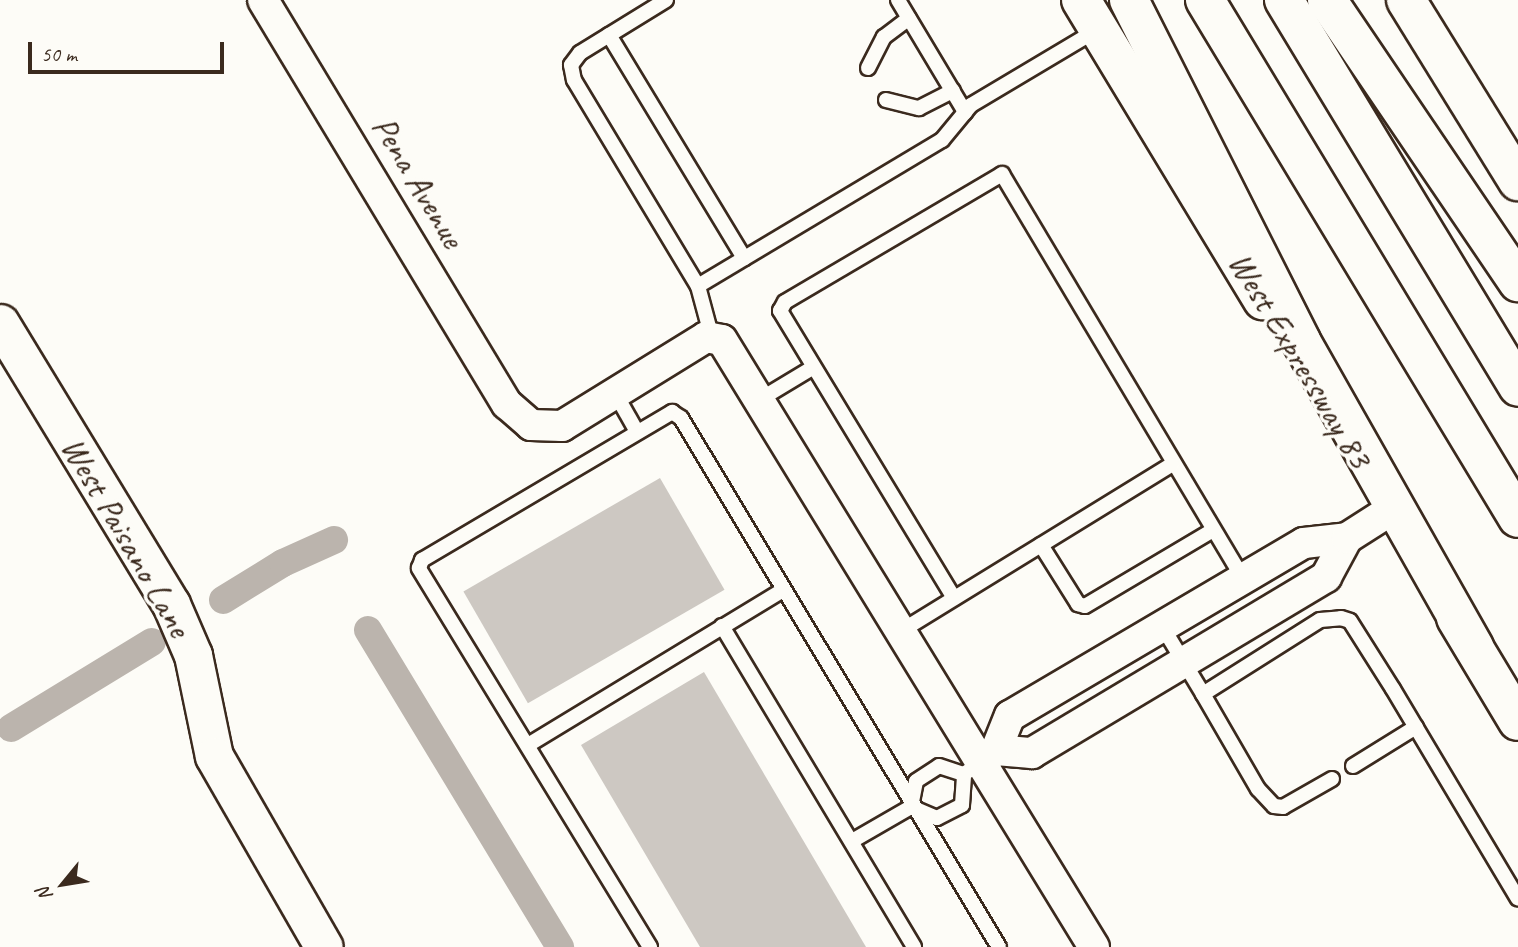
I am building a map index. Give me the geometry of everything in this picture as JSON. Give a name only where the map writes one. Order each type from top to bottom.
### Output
[{"type":"main road","points":[[1129,0],[1301,341],[1474,647]]},
{"type":"main road","points":[[1205,0],[1518,518]]},
{"type":"main road","points":[[1284,0],[1518,387]]},
{"type":"main road","points":[[1326,0],[1518,282]]},
{"type":"main road","points":[[1406,0],[1518,181]]},
{"type":"main road","name":"West Expressway 83","points":[[1090,15],[1518,721]]},
{"type":"street","name":"Pena Avenue","points":[[262,0],[507,404],[531,425],[544,429],[562,426],[706,337],[712,338]]},
{"type":"street","name":"West Paisano Lane","points":[[0,323],[171,604],[193,655],[214,755],[324,947]]},
{"type":"street","points":[[712,338],[722,341],[1094,947]]},
{"type":"street","points":[[980,762],[1010,716],[1304,543],[1347,538],[1391,510]]},
{"type":"street","points":[[980,762],[1032,753],[1326,577],[1347,538]]},
{"type":"lane","points":[[666,0],[580,53],[571,65],[574,80],[698,286],[712,338]]},
{"type":"lane","points":[[898,0],[965,112]]},
{"type":"lane","points":[[698,286],[942,140],[965,112],[1090,15]]},
{"type":"lane","points":[[867,68],[884,37],[909,18]]},
{"type":"lane","points":[[609,35],[744,258]]},
{"type":"lane","points":[[886,100],[919,108],[953,91]]},
{"type":"lane","points":[[954,598],[784,321],[780,310],[785,302],[1002,174],[1172,464],[1243,579]]},
{"type":"lane","points":[[759,400],[813,368]]},
{"type":"lane","points":[[615,393],[636,430]]},
{"type":"lane","points":[[650,947],[419,568],[422,559],[636,430],[672,412],[681,418],[911,807],[999,947]]},
{"type":"lane","points":[[901,631],[1172,464]]},
{"type":"lane","points":[[1041,545],[1079,604],[1085,606],[1213,530]]},
{"type":"lane","points":[[528,745],[783,590]]},
{"type":"lane","points":[[1203,694],[1320,621],[1340,618],[1350,621],[1518,899]]},
{"type":"lane","points":[[722,626],[915,947]]},
{"type":"lane","points":[[1163,626],[1273,806],[1283,807],[1332,779]]},
{"type":"lane","points":[[1353,766],[1416,727]]},
{"type":"lane","points":[[852,841],[911,807],[916,781],[939,766],[980,762],[962,804],[937,818],[911,807]]},
{"type":"building","points":[[660,478],[724,590],[528,703],[463,592]]},
{"type":"building","points":[[704,672],[866,947],[700,947],[581,745]]},
{"type":"waterway","points":[[223,600],[283,563],[334,540]]},
{"type":"waterway","points":[[368,630],[560,947]]},
{"type":"waterway","points":[[11,728],[152,642]]}]
